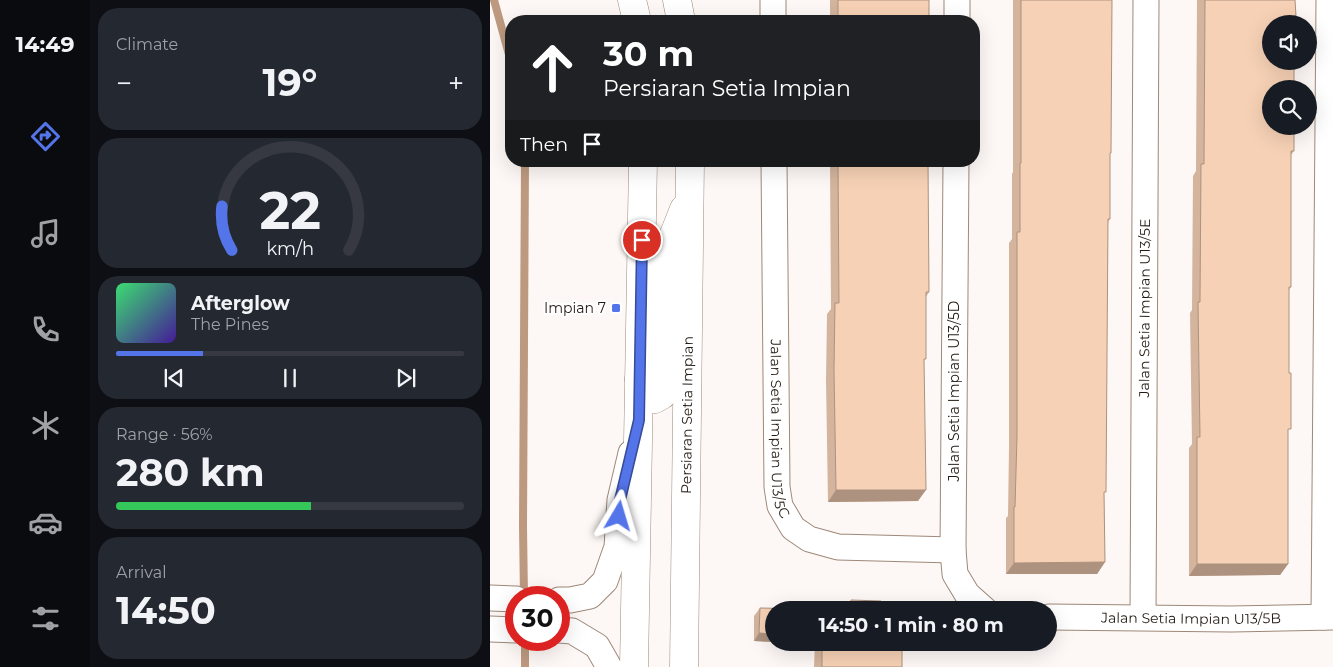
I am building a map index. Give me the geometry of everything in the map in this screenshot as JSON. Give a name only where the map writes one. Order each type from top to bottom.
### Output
[{"type":"street","points":[[632,0],[636,15]]},
{"type":"street","points":[[677,0],[680,15]]},
{"type":"street","points":[[773,0],[773,15]]},
{"type":"street","points":[[957,0],[957,15]]},
{"type":"street","name":"Jalan Setia Impian U13/5E","points":[[1142,617],[1146,0]]},
{"type":"street","points":[[1328,617],[1329,0]]},
{"type":"street","points":[[634,667],[643,167]]},
{"type":"street","name":"Persiaran Setia Impian","points":[[684,667],[690,167]]},
{"type":"street","name":"Jalan Setia Impian U13/5C","points":[[774,167],[777,487],[780,506],[793,528],[809,540],[838,547],[953,550]]},
{"type":"street","name":"Jalan Setia Impian U13/5D","points":[[956,167],[953,550],[955,574],[967,594],[975,601]]},
{"type":"street","points":[[639,379],[648,394],[655,399],[662,394],[667,382],[664,339],[667,252],[691,193]]},
{"type":"street","points":[[570,600],[590,596],[605,581],[617,547],[620,500],[639,420]]},
{"type":"street","points":[[490,598],[505,599]]},
{"type":"street","name":"Jalan Setia Impian U13/5B","points":[[1057,617],[1231,619],[1328,617]]},
{"type":"street","points":[[490,630],[505,630]]},
{"type":"street","points":[[570,631],[597,646],[609,667]]},
{"type":"building","points":[[838,0],[929,0],[929,15],[838,15]]},
{"type":"building","points":[[1021,0],[1112,0],[1106,492],[1104,492],[1105,562],[1014,563],[1017,436],[1017,232],[1020,232],[1021,163]]},
{"type":"building","points":[[1205,0],[1295,0],[1296,15],[1262,15],[1262,70],[1294,70],[1294,80],[1262,80],[1262,135],[1294,135],[1294,151],[1291,151],[1291,287],[1289,287],[1291,429],[1288,429],[1288,564],[1197,564],[1197,437],[1200,437],[1198,302],[1200,302],[1201,164],[1204,164]]},
{"type":"building","points":[[838,167],[928,167],[929,292],[926,292],[926,359],[924,359],[926,490],[836,490],[835,303],[839,303]]},
{"type":"building","points":[[760,608],[765,608],[765,633],[759,633]]},
{"type":"building","points":[[822,651],[902,651],[902,667],[822,667]]},
{"type":"waterway","points":[[494,0],[505,40]]},
{"type":"waterway","points":[[524,586],[525,167]]},
{"type":"waterway","points":[[525,651],[525,667]]},
{"type":"place","name":"Impian 7","points":[[616,308]]},
{"type":"route","points":[[619,516],[620,500],[639,420],[642,240]]}]
